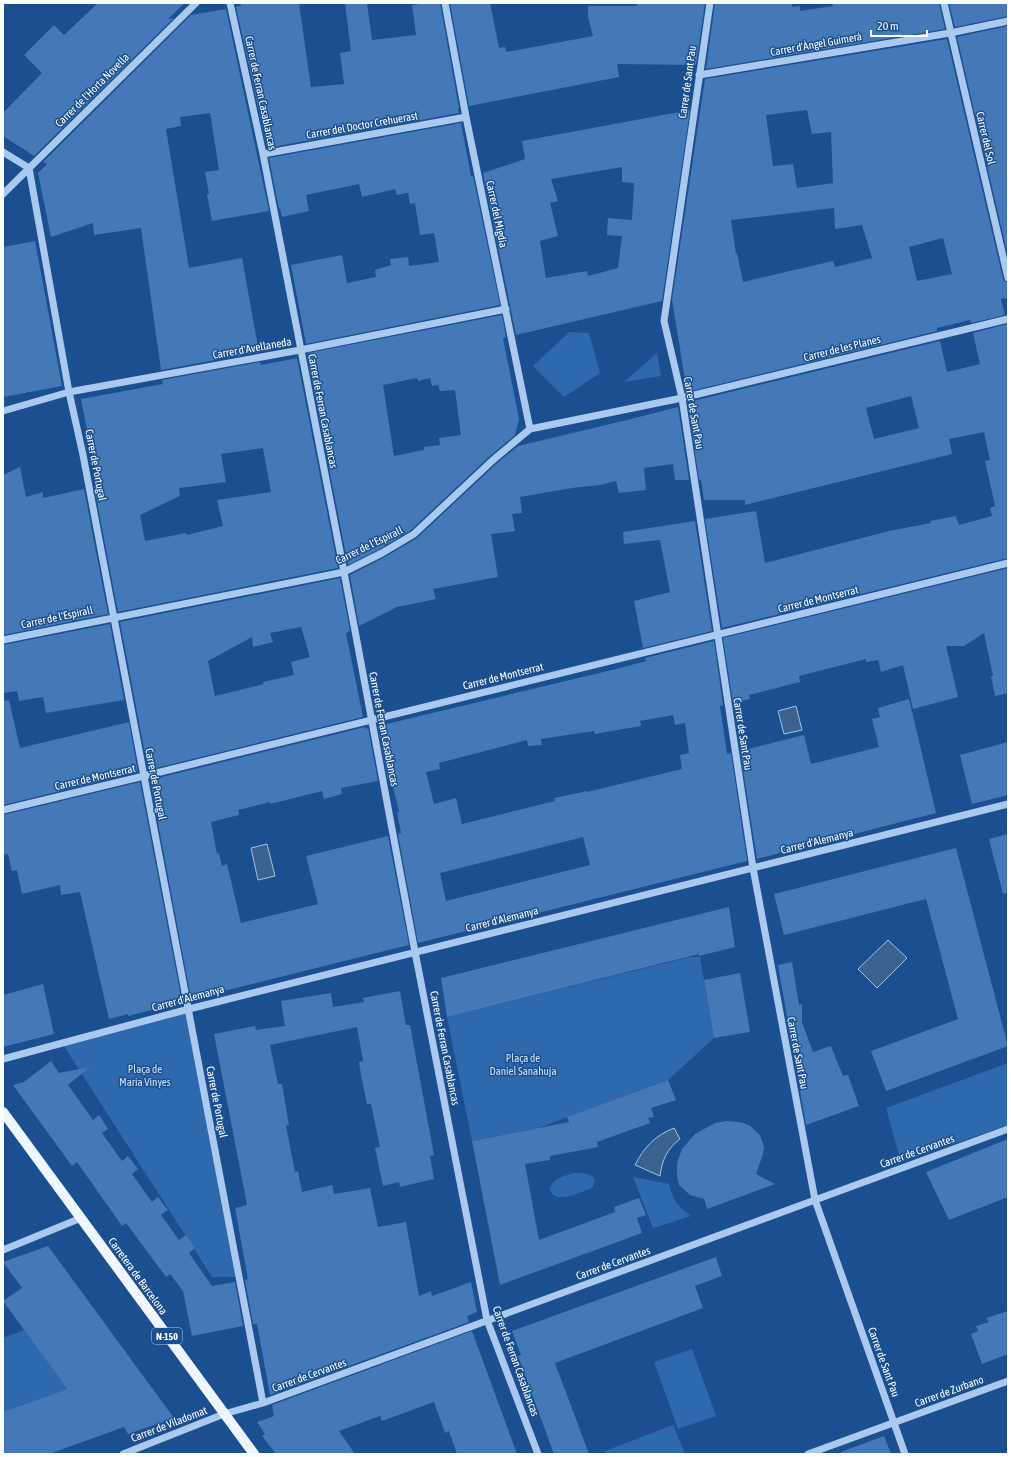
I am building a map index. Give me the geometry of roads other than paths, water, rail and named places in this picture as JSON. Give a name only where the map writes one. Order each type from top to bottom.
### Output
[{"type":"main road","name":"Carretera de Barcelona","points":[[3,1112],[254,1454]]},
{"type":"street","name":"Carrer de l'Horta Novella","points":[[3,194],[196,3]]},
{"type":"street","name":"Carrer de Ferran Casablancas","points":[[230,3],[263,154],[344,572],[415,952],[487,1320],[538,1454]]},
{"type":"street","name":"Carrer del Migdia","points":[[445,3],[466,117],[530,429]]},
{"type":"street","name":"Carrer de Sant Pau","points":[[710,3],[664,321],[682,398],[753,868],[814,1200],[905,1454]]},
{"type":"street","name":"Carrer del Sol","points":[[944,3],[1008,278]]},
{"type":"street","name":"Carrer d'Àngel Guimerà","points":[[699,75],[950,33],[1008,21]]},
{"type":"street","name":"Carrer del Doctor Crehuerast","points":[[263,154],[466,117]]},
{"type":"street","points":[[3,152],[29,168]]},
{"type":"street","name":"Carrer de Portugal","points":[[29,168],[69,392],[84,454],[263,1403]]},
{"type":"street","name":"Carrer d'Avellaneda","points":[[3,411],[69,392],[300,350],[506,309]]},
{"type":"street","name":"Carrer de les Planes","points":[[682,398],[1008,319]]},
{"type":"street","name":"Carrer de l'Espirall","points":[[3,640],[344,572],[382,553],[414,534],[492,460],[530,429],[682,398]]},
{"type":"street","name":"Carrer de Montserrat","points":[[3,810],[1008,563]]},
{"type":"street","name":"Carrer d'Alemanya","points":[[3,1059],[188,1009],[1008,804]]},
{"type":"street","name":"Carrer de Cervantes","points":[[224,1414],[263,1403],[1008,1129]]},
{"type":"street","points":[[3,1250],[81,1218]]},
{"type":"street","name":"Carrer de Zurbano","points":[[808,1454],[1008,1381]]},
{"type":"street","name":"Carrer de Viladomat","points":[[123,1454],[224,1414]]},
{"type":"park label","name":"Plaça de Daniel Sanahuja","points":[[523,1064]]},
{"type":"park label","name":"Plaça de Maria Vinyes","points":[[145,1075]]}]
